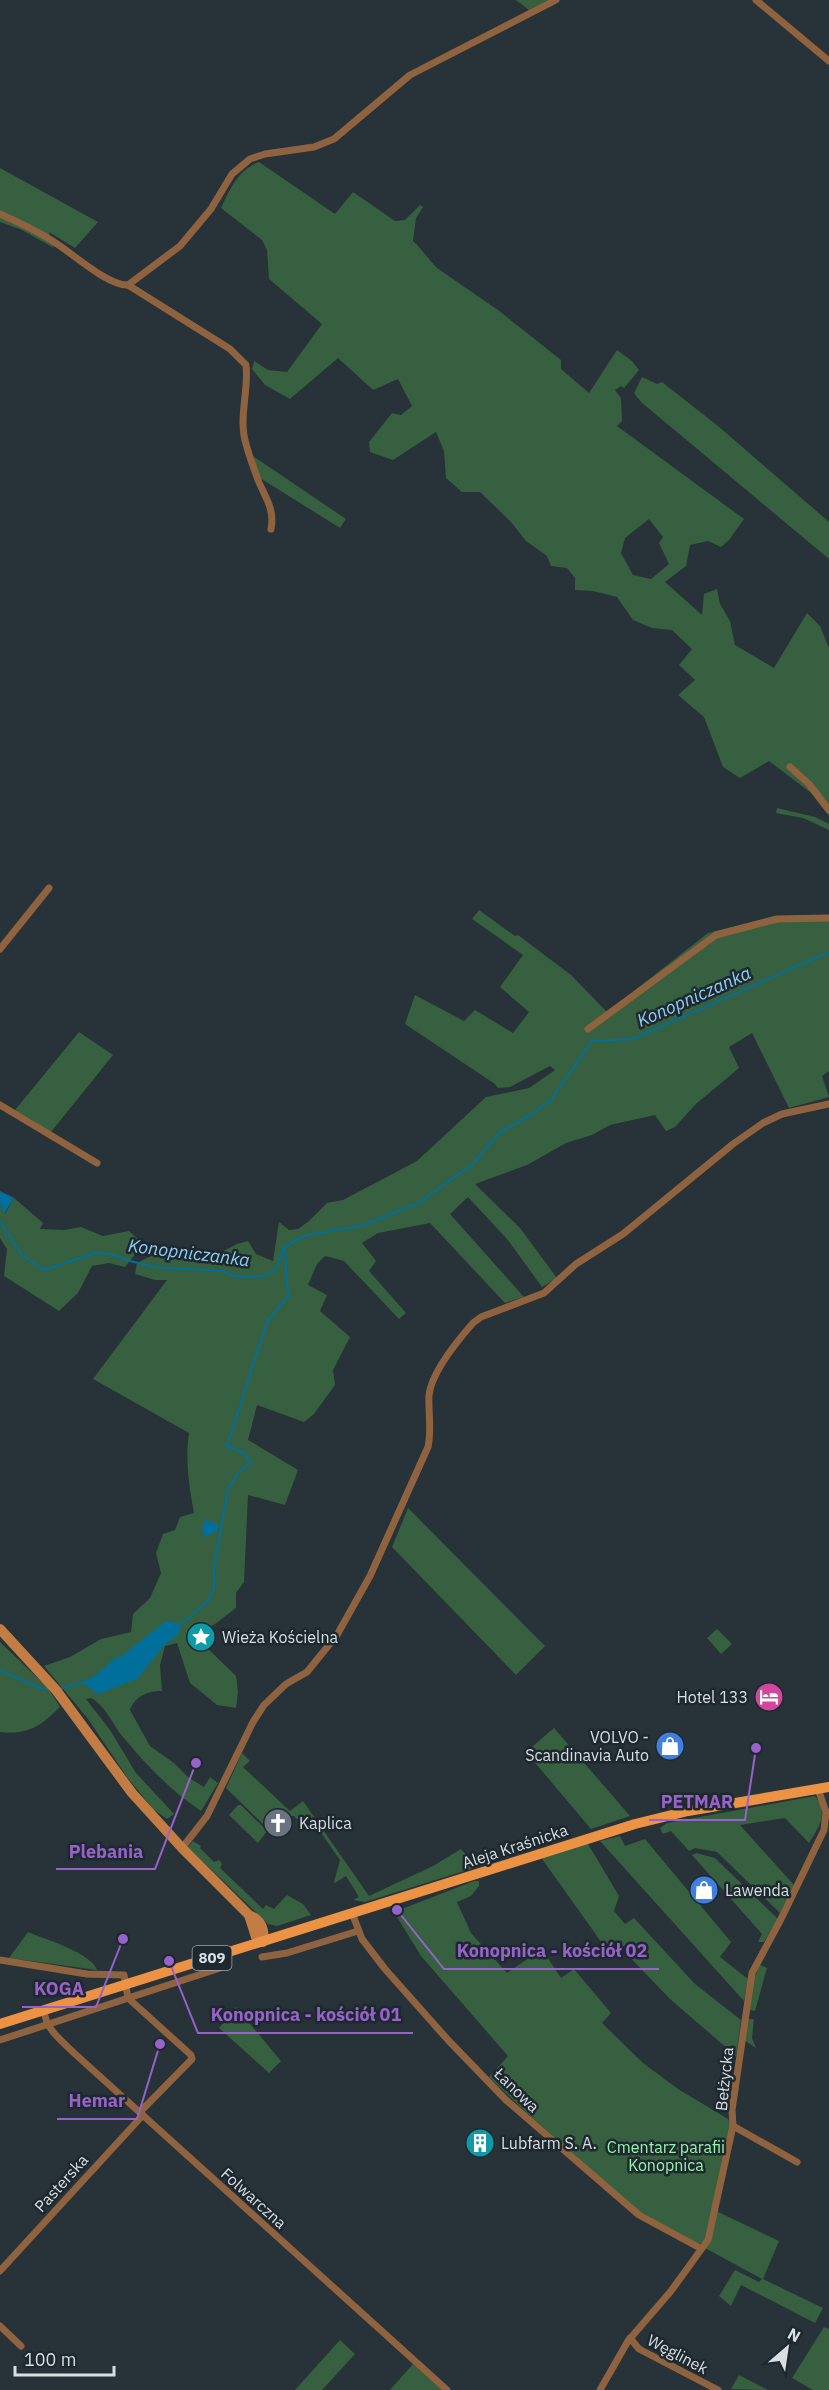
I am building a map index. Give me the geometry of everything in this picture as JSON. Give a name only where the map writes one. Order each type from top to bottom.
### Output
[{"type":"main road","name":"Aleja Kraśnicka","points":[[44,2010],[651,1820],[824,1788]]},
{"type":"main road","name":"809","points":[[0,2024],[44,2010]]},
{"type":"street","points":[[128,285],[180,246],[207,214],[232,174],[250,159],[265,154],[314,147],[334,139],[410,75],[556,0]]},
{"type":"street","points":[[756,0],[829,61]]},
{"type":"street","points":[[0,214],[53,241],[110,279],[128,285],[230,349],[246,364],[247,387],[243,425],[245,443],[258,481],[270,505],[273,517],[271,529]]},
{"type":"street","points":[[790,767],[809,783],[829,810]]},
{"type":"street","points":[[0,950],[49,888]]},
{"type":"street","points":[[588,1029],[716,935],[777,919],[829,918]]},
{"type":"street","points":[[182,1848],[207,1816],[253,1722],[264,1705],[273,1694],[307,1672],[316,1663],[337,1635],[366,1585],[428,1447],[431,1436],[429,1396],[434,1378],[473,1323],[481,1317],[544,1293],[576,1264],[623,1234],[733,1144],[763,1123],[782,1114],[829,1104]]},
{"type":"street","points":[[0,1105],[97,1162]]},
{"type":"street","points":[[0,1629],[45,1676],[121,1781],[182,1848],[249,1915],[256,1938],[263,1942]]},
{"type":"street","name":"Bełżycka","points":[[600,2390],[630,2338],[671,2291],[708,2240],[733,2126],[732,2110],[752,1973],[824,1830],[826,1812],[824,1788]]},
{"type":"street","name":"Łanowa","points":[[352,1913],[358,1931],[385,1969],[448,2040],[506,2100],[639,2215],[700,2248]]},
{"type":"street","points":[[262,1957],[287,1953],[358,1931]]},
{"type":"street","points":[[0,2040],[46,2023],[220,1968],[216,1956]]},
{"type":"street","points":[[0,1960],[87,1974],[124,1975],[128,1998]]},
{"type":"street","name":"Pasterska","points":[[0,2271],[192,2058],[128,1998]]},
{"type":"street","points":[[44,2010],[46,2023]]},
{"type":"street","name":"Folwarczna","points":[[46,2023],[74,2053],[447,2390]]},
{"type":"street","points":[[733,2126],[797,2162]]},
{"type":"street","points":[[0,2326],[21,2346]]},
{"type":"street","name":"Węglinek","points":[[630,2338],[639,2349],[718,2390]]},
{"type":"green space","points":[[516,0],[549,0],[529,10]]},
{"type":"green space","points":[[259,162],[335,214],[353,192],[395,221],[405,220],[420,205],[423,207],[416,218],[413,241],[434,265],[498,310],[561,360],[561,369],[589,393],[617,350],[632,361],[639,370],[624,388],[621,386],[615,390],[621,398],[622,421],[617,426],[744,519],[721,547],[708,541],[690,545],[686,566],[665,582],[702,615],[704,594],[717,589],[720,604],[730,621],[735,645],[774,668],[807,613],[820,626],[829,648],[829,816],[811,793],[769,761],[740,778],[723,767],[704,717],[678,695],[695,680],[679,665],[692,649],[672,630],[652,628],[633,620],[617,597],[593,591],[575,590],[575,578],[567,568],[551,566],[547,556],[526,541],[511,522],[480,492],[462,492],[446,478],[444,451],[436,432],[393,460],[370,452],[369,442],[392,413],[401,415],[412,406],[398,379],[373,390],[338,358],[290,399],[265,385],[252,369],[254,361],[268,370],[287,372],[322,324],[269,279],[267,250],[262,240],[221,208],[240,175]],"holes":[[[649,519],[663,537],[659,543],[669,564],[651,579],[633,575],[621,553],[625,538]]]},
{"type":"green space","points":[[0,168],[98,222],[75,248],[49,232],[54,248],[22,230],[0,222]]},
{"type":"green space","points":[[642,377],[657,384],[662,382],[718,426],[829,522],[829,559],[641,402],[634,393]]},
{"type":"green space","points":[[253,456],[346,519],[340,528],[260,478]]},
{"type":"green space","points":[[777,808],[815,817],[829,824],[829,830],[803,818],[776,813]]},
{"type":"green space","points":[[479,910],[515,936],[518,935],[571,975],[607,1012],[708,933],[771,917],[829,915],[829,1071],[822,1076],[829,1097],[789,1108],[752,1033],[729,1047],[739,1068],[696,1104],[675,1127],[666,1131],[655,1115],[610,1125],[592,1135],[566,1143],[527,1165],[475,1184],[520,1228],[557,1278],[542,1287],[507,1239],[468,1197],[450,1214],[524,1297],[505,1303],[430,1223],[378,1233],[362,1243],[376,1261],[369,1271],[406,1313],[399,1319],[344,1261],[325,1256],[317,1264],[308,1285],[327,1295],[320,1311],[350,1337],[333,1370],[335,1385],[314,1414],[304,1422],[257,1405],[248,1440],[298,1470],[285,1505],[248,1495],[244,1582],[236,1593],[236,1608],[215,1624],[199,1632],[199,1640],[236,1676],[238,1692],[236,1708],[217,1705],[190,1683],[177,1643],[165,1646],[160,1665],[162,1691],[143,1695],[135,1701],[130,1710],[150,1746],[174,1763],[189,1778],[204,1787],[210,1777],[218,1783],[201,1811],[179,1795],[150,1767],[123,1737],[96,1701],[91,1698],[86,1699],[110,1730],[136,1773],[174,1814],[167,1819],[153,1809],[127,1777],[88,1719],[44,1666],[70,1657],[101,1639],[131,1632],[133,1614],[150,1598],[161,1573],[156,1553],[163,1534],[175,1530],[180,1517],[194,1513],[188,1473],[189,1433],[93,1379],[167,1280],[155,1280],[135,1274],[137,1263],[169,1246],[189,1250],[199,1264],[237,1244],[248,1241],[256,1254],[273,1261],[279,1222],[289,1230],[298,1229],[327,1203],[343,1200],[417,1161],[486,1097],[529,1088],[555,1070],[550,1066],[510,1087],[498,1088],[405,1024],[415,995],[464,1021],[475,1010],[513,1033],[529,1012],[500,987],[523,955],[472,919]]},
{"type":"green space","points":[[79,1032],[113,1055],[51,1132],[15,1110]]},
{"type":"green space","points":[[14,1198],[43,1223],[40,1229],[64,1230],[81,1227],[103,1236],[129,1231],[143,1244],[125,1267],[109,1263],[92,1266],[78,1293],[59,1311],[4,1276],[7,1249],[0,1238],[0,1203],[5,1214]]},
{"type":"green space","points":[[408,1508],[545,1646],[516,1675],[392,1547]]},
{"type":"green space","points":[[717,1629],[732,1644],[721,1654],[707,1638]]},
{"type":"green space","points":[[0,1642],[48,1688],[60,1707],[33,1728],[19,1732],[0,1732]]},
{"type":"green space","points":[[554,1728],[630,1816],[591,1829],[526,1752]]},
{"type":"green space","points":[[242,1753],[250,1761],[243,1767],[290,1811],[303,1801],[369,1896],[433,1866],[461,1849],[477,1867],[365,1902],[353,1900],[359,1897],[346,1876],[334,1882],[340,1860],[314,1823],[297,1819],[294,1816],[279,1816],[265,1826],[226,1788]]},
{"type":"green space","points":[[815,1796],[822,1814],[819,1826],[809,1843],[785,1818],[740,1825],[794,1885],[780,1913],[717,1852],[695,1848],[689,1851],[671,1831],[663,1834],[660,1828],[667,1823]]},
{"type":"green space","points":[[238,1805],[241,1805],[267,1831],[258,1843],[229,1815]]},
{"type":"green space","points":[[620,1836],[625,1846],[645,1839],[731,1942],[720,1957],[748,1979],[744,2001],[600,1841]]},
{"type":"green space","points":[[193,1841],[201,1846],[200,1848],[214,1862],[219,1860],[222,1864],[220,1868],[263,1909],[266,1905],[274,1909],[287,1895],[303,1904],[311,1915],[277,1926],[268,1924],[188,1847]]},
{"type":"green space","points":[[588,1844],[619,1896],[614,1911],[625,1924],[634,1918],[695,1984],[741,2020],[736,2056],[670,1999],[619,1946],[609,1953],[540,1856]]},
{"type":"green space","points":[[696,1853],[715,1858],[778,1919],[764,1942],[758,1942],[762,1934],[692,1855]]},
{"type":"green space","name":"Cmentarz parafii Konopnica","points":[[479,1881],[479,1886],[471,1896],[457,1902],[471,1933],[507,1973],[542,1949],[561,1978],[574,1969],[611,2013],[602,2023],[643,2063],[678,2089],[728,2119],[731,2127],[704,2242],[699,2244],[640,2212],[489,2077],[508,2056],[421,1956],[394,1912]]},
{"type":"green space","points":[[28,1932],[77,1952],[97,1970],[9,1958]]},
{"type":"green space","points":[[760,1965],[767,1968],[755,2011],[750,2010],[752,1983]]},
{"type":"green space","points":[[236,2007],[281,2061],[269,2073],[219,2028]]},
{"type":"green space","points":[[747,2019],[754,2019],[752,2038],[756,2048],[744,2040]]},
{"type":"green space","points":[[716,2211],[779,2241],[763,2279],[823,2308],[815,2323],[741,2285],[731,2306],[719,2296],[735,2270],[759,2282],[762,2279],[705,2248]]},
{"type":"green space","points":[[824,2327],[829,2329],[829,2390],[813,2390],[792,2378]]},
{"type":"green space","points":[[340,2340],[355,2354],[322,2390],[295,2390]]},
{"type":"green space","points":[[413,2364],[443,2390],[390,2390]]},
{"type":"green space","points":[[739,2375],[768,2390],[731,2389]]},
{"type":"water","points":[[0,1191],[14,1198],[4,1214],[0,1203]]},
{"type":"water","points":[[205,1520],[218,1524],[217,1531],[205,1537],[202,1529]]},
{"type":"water","points":[[166,1621],[180,1624],[180,1632],[162,1648],[137,1679],[98,1694],[82,1682],[99,1674]]},
{"type":"waterway","name":"Konopniczanka","points":[[0,1222],[22,1255],[44,1270],[95,1253],[111,1254],[154,1267],[222,1271],[235,1276],[265,1276],[277,1268],[284,1247],[307,1235],[361,1226],[419,1203],[473,1164],[500,1132],[531,1115],[551,1100],[592,1041],[633,1039],[829,952]]},
{"type":"waterway","points":[[179,1626],[206,1603],[214,1589],[214,1569],[228,1489],[239,1472],[251,1463],[244,1453],[227,1446],[267,1322],[288,1296],[285,1250]]},
{"type":"waterway","points":[[97,1675],[118,1657]]},
{"type":"waterway","points":[[0,1670],[39,1688],[50,1689]]},
{"type":"waterway","points":[[59,1689],[85,1682]]},
{"type":"place","name":"Wieża Kościelna","points":[[201,1637]]},
{"type":"place","name":"Hotel 133","points":[[769,1697]]},
{"type":"place","name":"VOLVO - Scandinavia Auto","points":[[670,1746]]},
{"type":"place","name":"PETMAR","points":[[756,1748]]},
{"type":"place","name":"Plebania","points":[[196,1763]]},
{"type":"place","name":"Kaplica","points":[[278,1823]]},
{"type":"place","name":"Lawenda","points":[[704,1890]]},
{"type":"place","name":"Konopnica - kościół 02","points":[[397,1910]]},
{"type":"place","name":"KOGA","points":[[123,1939]]},
{"type":"place","name":"Konopnica - kościół 01","points":[[169,1961]]},
{"type":"place","name":"Hemar","points":[[160,2044]]},
{"type":"place","name":"Lubfarm S. A.","points":[[480,2143]]}]
